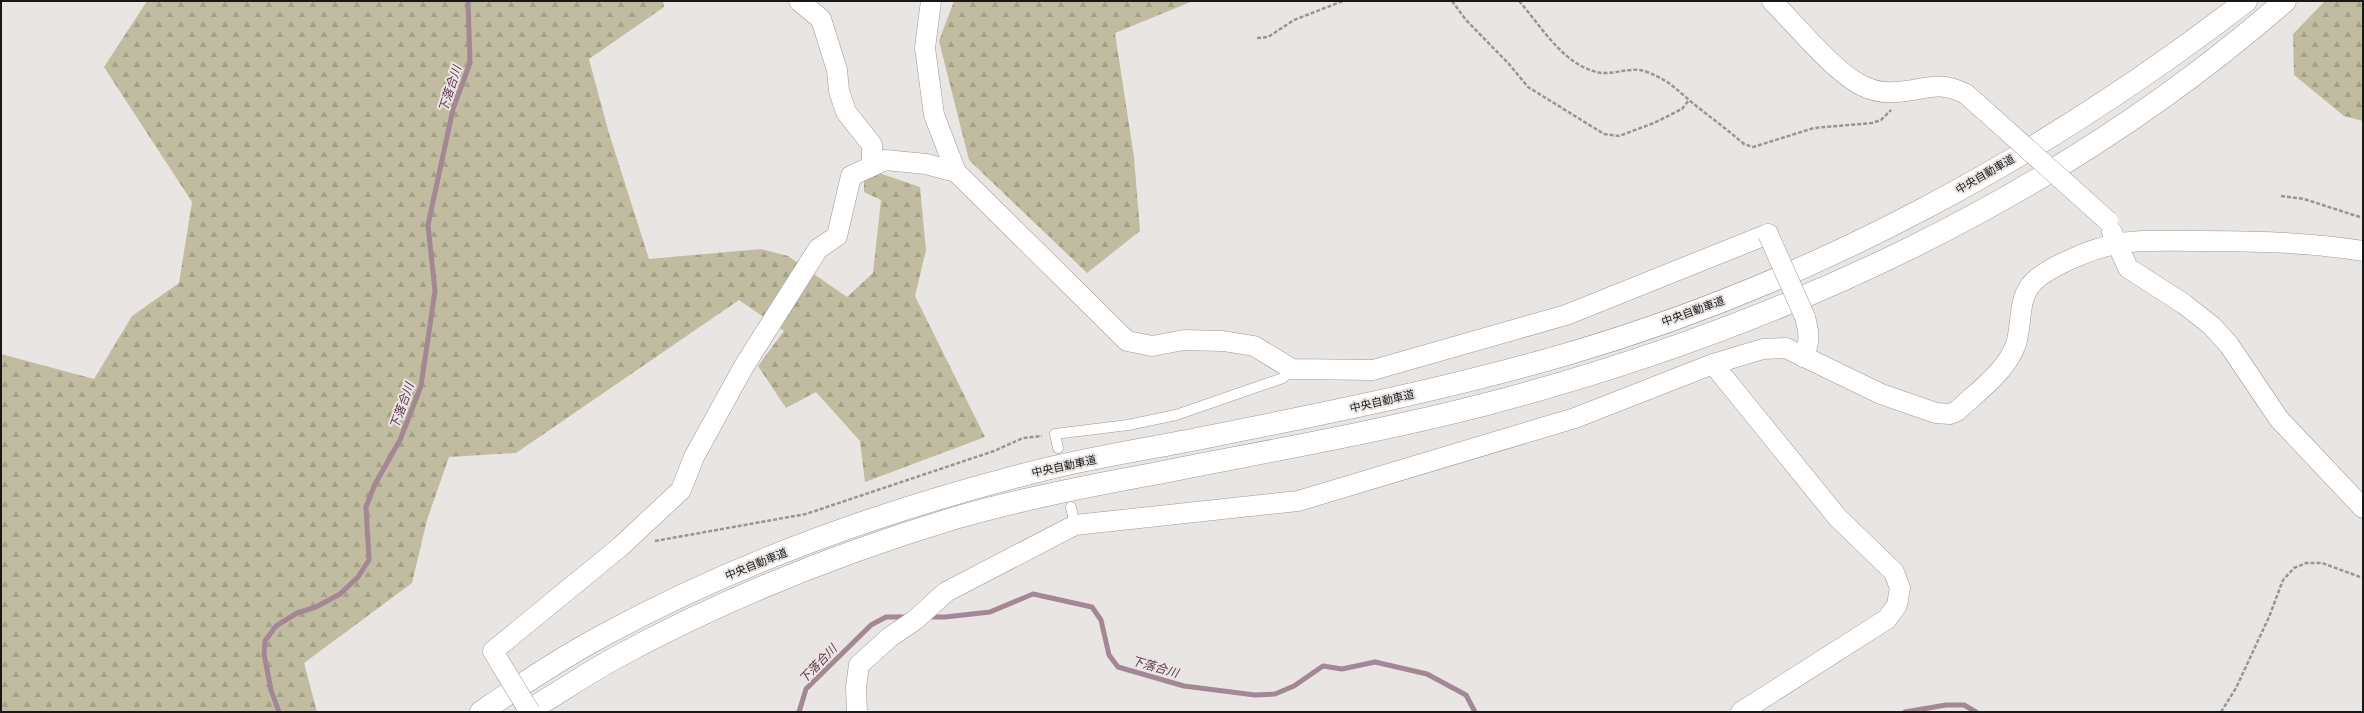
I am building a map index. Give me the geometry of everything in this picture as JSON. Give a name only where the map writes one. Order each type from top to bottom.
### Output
[{"type":"highway","name":"中央自動車道","points":[[481,712],[600,637],[686,593],[777,555],[864,522],[950,494],[1051,468],[1347,409],[1474,380],[1568,354],[1756,288],[1837,253],[1912,216],[1989,172],[2121,92],[2175,55],[2246,1]]},
{"type":"highway","points":[[526,712],[615,658],[700,616],[786,578],[957,517],[1054,493],[1352,434],[1478,406],[1590,375],[1667,349],[1848,279],[1926,241],[2062,164],[2145,110],[2285,1]]},
{"type":"street","points":[[799,1],[821,19],[836,70],[839,91],[846,112],[872,145],[872,166]]},
{"type":"street","points":[[931,1],[925,48],[934,115],[956,172],[1127,341],[1152,346],[1184,340],[1223,341],[1254,346],[1292,369],[1373,370],[1566,314],[1768,234],[1805,316],[1809,334],[1808,348],[1803,357]]},
{"type":"street","points":[[1772,1],[1846,76],[1862,86],[1876,91],[1896,92],[1944,85],[1966,94],[2108,221],[2116,244],[2128,268],[2184,304],[2212,326],[2228,345],[2279,419],[2363,508]]},
{"type":"street","points":[[530,712],[493,651],[620,547],[681,490],[694,457],[744,366],[818,249],[837,236],[850,176],[885,160],[926,164],[956,172]]},
{"type":"street","points":[[857,712],[856,687],[859,665],[890,637],[921,615],[946,592],[1073,516],[1298,501],[1575,418],[1713,364],[1763,349],[1786,348],[1880,394],[1936,413],[1950,414],[1957,411],[2007,362],[2016,343],[2024,295],[2031,285],[2042,275],[2085,252],[2116,244],[2170,241],[2254,241],[2363,251]]},
{"type":"street","points":[[1713,364],[1838,518],[1894,572],[1900,588],[1897,605],[1887,619],[1741,712]]},
{"type":"lane","points":[[1058,448],[1055,434],[1128,425],[1176,415],[1283,378],[1292,369]]},
{"type":"path","points":[[1257,38],[1268,36],[1294,20],[1344,1]]},
{"type":"path","points":[[1452,1],[1466,20],[1509,64],[1528,87],[1604,134],[1619,136],[1654,123],[1682,109],[1689,100]]},
{"type":"path","points":[[1519,1],[1553,42],[1580,65],[1604,73],[1635,69],[1645,71],[1674,84],[1689,100],[1744,144],[1753,147],[1814,128],[1872,123],[1881,120],[1894,104],[1896,92]]},
{"type":"path","points":[[2281,196],[2304,199],[2363,218]]},
{"type":"path","points":[[649,542],[806,514],[994,451],[1023,438],[1055,434]]},
{"type":"path","points":[[2221,712],[2236,688],[2269,617],[2283,580],[2294,568],[2306,563],[2322,563],[2363,578]]},
{"type":"green space","points":[[147,1],[663,1],[664,7],[589,59],[608,130],[649,259],[761,249],[788,256],[847,297],[873,273],[881,200],[864,192],[864,179],[879,173],[920,187],[926,250],[915,296],[985,437],[865,482],[860,441],[816,392],[786,408],[758,366],[784,331],[739,300],[516,453],[449,457],[427,520],[412,583],[304,663],[317,712],[1,712],[1,354],[94,379],[132,316],[179,283],[192,202],[104,67]]},
{"type":"green space","points":[[954,1],[1193,1],[1115,33],[1134,157],[1140,231],[1087,273],[969,160],[939,41]]},
{"type":"green space","points":[[2325,1],[2363,1],[2363,121],[2344,116],[2294,75],[2293,34]]},
{"type":"waterway","name":"下落合川","points":[[279,712],[271,690],[264,654],[265,641],[276,626],[297,613],[316,607],[340,594],[358,577],[369,560],[366,507],[375,484],[400,440],[421,386],[435,291],[428,225],[453,109],[470,63],[468,1]]},
{"type":"waterway","name":"下落合川","points":[[927,617],[945,617],[990,612],[1033,594],[1092,607],[1101,620],[1109,655],[1118,667],[1184,686],[1255,695],[1275,694],[1294,686],[1323,666],[1342,669],[1375,662],[1427,674],[1466,695],[1475,712]]},
{"type":"waterway","name":"下落合川","points":[[799,712],[806,689],[871,625],[886,617],[909,617]]},
{"type":"waterway","name":"下落合川","points":[[1905,712],[1946,705],[1964,705],[1976,712]]}]
